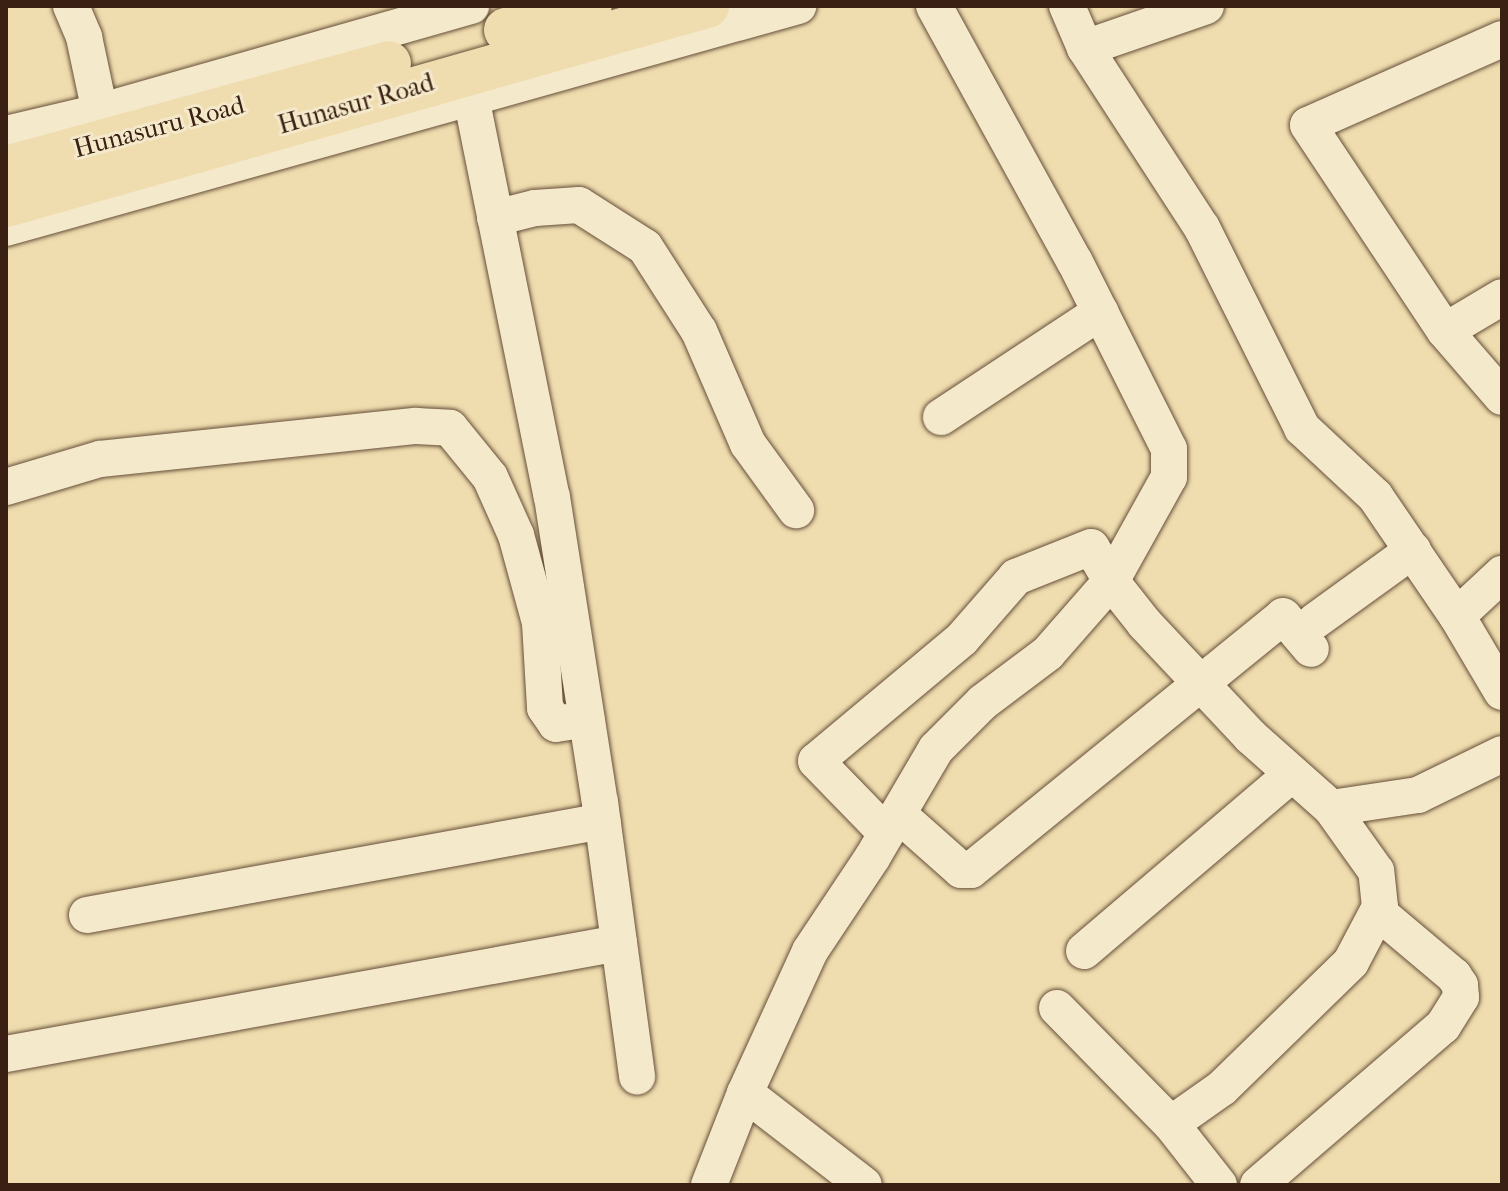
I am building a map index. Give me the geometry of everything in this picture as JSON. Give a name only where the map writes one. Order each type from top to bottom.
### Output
[{"type":"highway","name":"Hunasuru Road","points":[[6,168],[103,127],[590,6]]},
{"type":"highway","name":"Hunasur Road","points":[[6,205],[468,85],[707,6]]},
{"type":"street","points":[[6,134],[103,127],[471,6]]},
{"type":"street","points":[[6,228],[468,85],[798,6]]},
{"type":"street","points":[[709,1185],[745,1093],[810,951],[936,749],[983,702],[1048,653],[1111,581],[1169,477],[1169,449],[1100,312],[934,6]]},
{"type":"street","points":[[1067,6],[1085,48],[1202,228],[1302,428],[1375,496],[1457,616],[1502,692]]},
{"type":"street","points":[[1085,48],[1206,6]]},
{"type":"street","points":[[78,10],[103,127]]},
{"type":"street","points":[[1502,39],[1308,125],[1445,331],[1502,397]]},
{"type":"street","points":[[468,85],[552,497],[603,821],[637,1077]]},
{"type":"street","points":[[495,218],[535,208],[579,205],[645,247],[699,331],[748,444],[796,510]]},
{"type":"street","points":[[1445,331],[1502,297]]},
{"type":"street","points":[[941,417],[1100,312]]},
{"type":"street","points":[[6,487],[100,459],[416,426],[450,428],[490,477],[516,535],[540,623],[545,708],[556,724],[587,719]]},
{"type":"street","points":[[1171,1124],[1222,1088],[1351,962],[1378,912],[1376,871],[1331,808],[1250,736],[1199,682],[1111,581],[1091,547],[1016,577],[962,639],[816,761],[892,824],[961,870],[971,870],[1199,682],[1283,616],[1313,635],[1413,550]]},
{"type":"street","points":[[1457,616],[1502,574]]},
{"type":"street","points":[[1331,808],[1418,795],[1502,754]]},
{"type":"street","points":[[1084,951],[1292,774]]},
{"type":"street","points":[[87,915],[603,821]]},
{"type":"street","points":[[1258,1185],[1443,1026],[1461,997],[1460,985],[1454,976],[1378,912]]},
{"type":"street","points":[[6,1054],[619,943]]},
{"type":"street","points":[[1057,1008],[1171,1124],[1219,1185]]},
{"type":"street","points":[[745,1093],[864,1185]]}]
